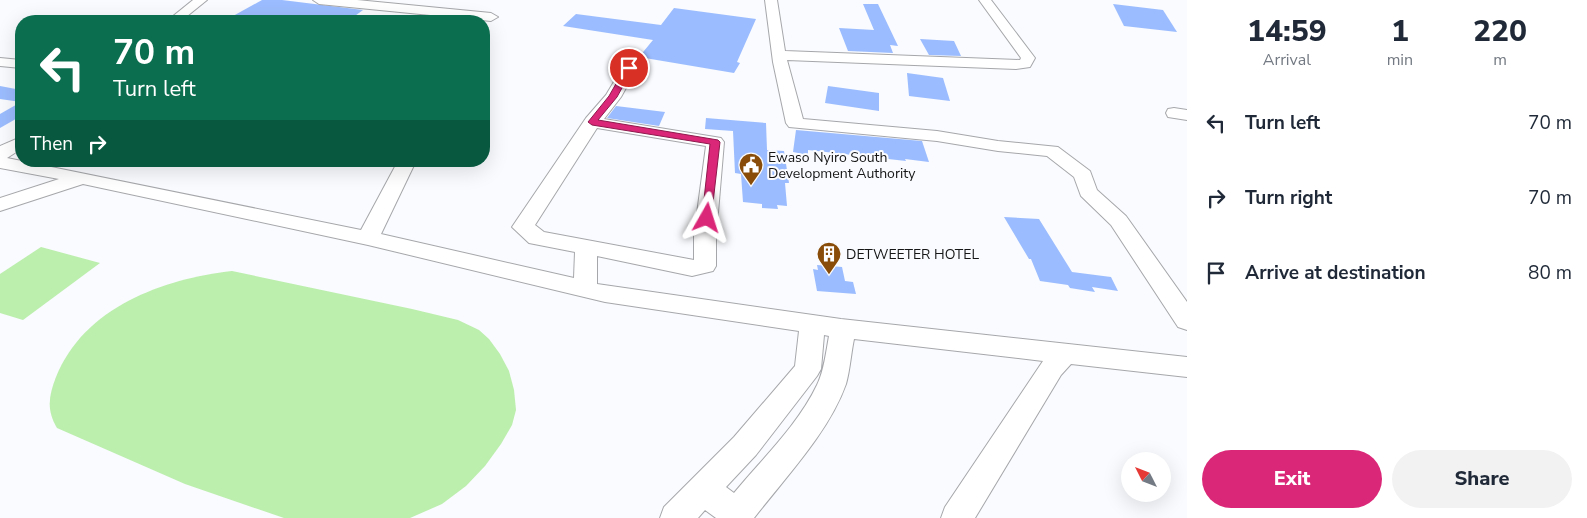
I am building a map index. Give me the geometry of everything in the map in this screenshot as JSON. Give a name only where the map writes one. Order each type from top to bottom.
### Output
[{"type":"street","points":[[180,15],[201,0]]},
{"type":"street","points":[[319,0],[494,13],[490,20]]},
{"type":"street","points":[[771,0],[775,15],[779,55],[795,123],[937,136],[998,146],[1052,151],[1083,175],[1088,192],[1119,221],[1187,321]]},
{"type":"street","points":[[779,55],[1025,64],[1028,58],[985,0]]},
{"type":"street","points":[[0,62],[15,63]]},
{"type":"street","points":[[592,122],[715,142],[705,236],[705,266],[692,268],[537,238],[523,227],[592,122],[612,97],[629,68]]},
{"type":"street","points":[[0,154],[15,145]]},
{"type":"street","points":[[0,162],[15,165]]},
{"type":"street","points":[[26,167],[368,238],[605,294],[841,328],[1187,367]]},
{"type":"street","points":[[368,238],[404,167]]},
{"type":"street","points":[[0,205],[82,178]]},
{"type":"street","points":[[585,290],[586,247]]},
{"type":"street","points":[[704,490],[735,516],[804,431],[820,407],[832,384],[821,373],[812,324]]},
{"type":"street","points":[[676,518],[745,446],[821,373],[842,336],[841,328]]},
{"type":"street","points":[[957,518],[1052,368],[1064,354]]},
{"type":"street","points":[[745,446],[776,465]]},
{"type":"green space","points":[[41,247],[100,263],[23,320],[0,313],[0,274]]},
{"type":"green space","points":[[232,271],[412,309],[458,320],[479,330],[489,339],[500,354],[509,371],[514,390],[516,410],[512,425],[501,444],[485,466],[466,486],[442,504],[410,518],[284,518],[185,484],[57,428],[50,409],[52,390],[56,377],[69,353],[86,332],[106,315],[129,301],[153,290],[179,281]]},
{"type":"building","points":[[262,0],[282,0],[363,10],[356,15],[235,15]]},
{"type":"building","points":[[863,4],[878,4],[898,46],[890,45],[893,53],[848,51],[839,28],[874,30]]},
{"type":"building","points":[[1113,4],[1163,10],[1177,32],[1124,26]]},
{"type":"building","points":[[674,8],[756,19],[737,62],[740,63],[734,73],[639,57],[653,40],[563,26],[576,14],[661,25]]},
{"type":"building","points":[[920,39],[954,41],[961,56],[929,55]]},
{"type":"building","points":[[907,73],[943,78],[950,101],[909,96]]},
{"type":"building","points":[[0,86],[15,89],[15,101],[0,99]]},
{"type":"building","points":[[828,86],[879,93],[879,111],[825,103]]},
{"type":"building","points":[[15,105],[15,119],[0,128],[0,114]]},
{"type":"building","points":[[616,106],[665,112],[659,126],[607,118]]},
{"type":"building","points":[[706,118],[766,123],[767,150],[784,151],[789,183],[785,183],[787,206],[777,205],[778,209],[762,208],[762,204],[743,202],[741,174],[735,173],[733,131],[705,129]]},
{"type":"building","points":[[796,130],[922,141],[929,162],[808,150],[808,155],[793,152]]},
{"type":"building","points":[[1004,217],[1039,219],[1072,272],[1111,277],[1118,291],[1092,287],[1095,292],[1070,288],[1068,285],[1040,281],[1031,259],[1029,259]]},
{"type":"building","name":"DETWEETER HOTEL","points":[[817,265],[842,267],[845,281],[853,282],[856,294],[817,291],[813,269],[818,270]]},
{"type":"place","name":"Ewaso Nyiro South Development Authority","points":[[751,186]]},
{"type":"place","name":"DETWEETER HOTEL","points":[[829,275]]},
{"type":"route","points":[[629,68],[612,97],[592,122],[612,127],[715,142],[707,218]]}]
